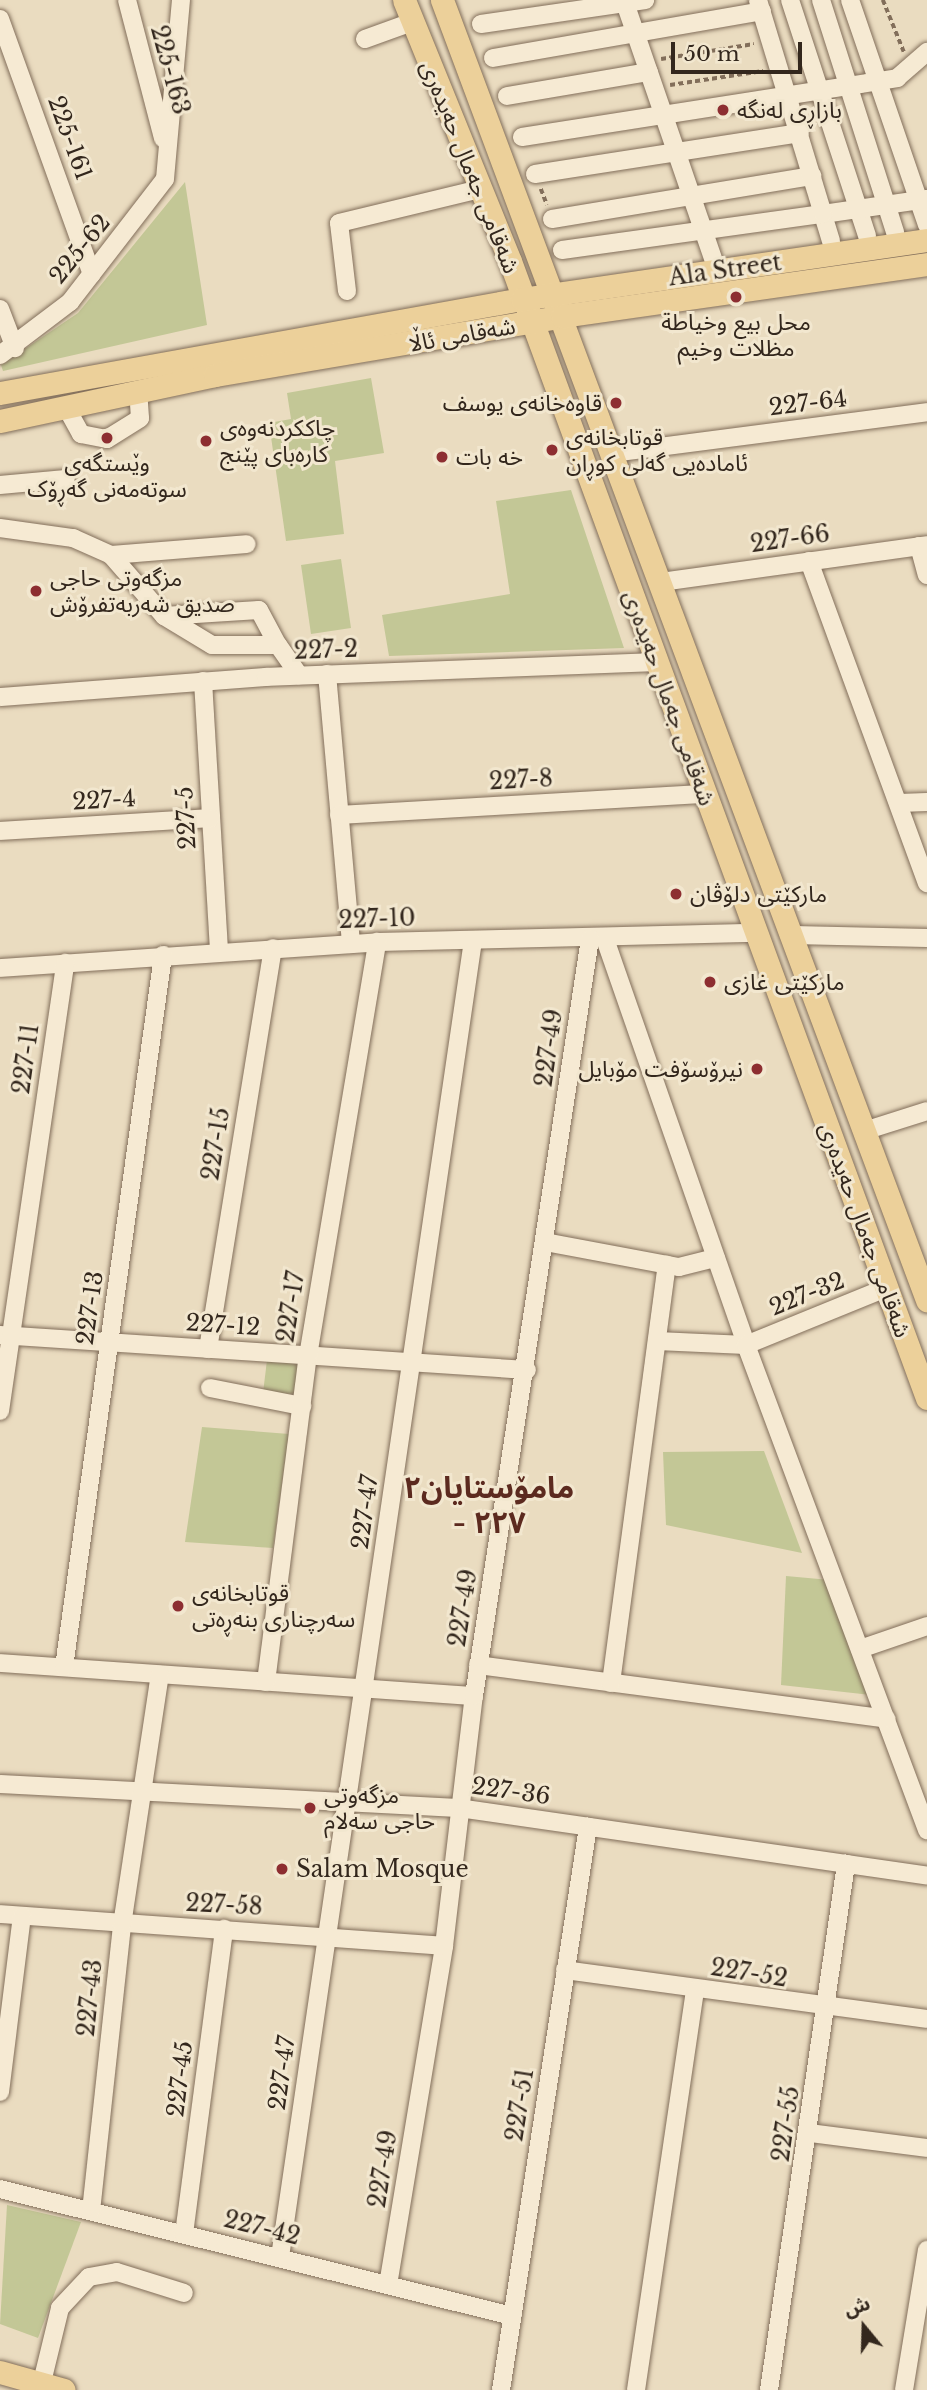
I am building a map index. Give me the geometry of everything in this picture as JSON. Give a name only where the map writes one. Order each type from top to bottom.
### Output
[{"type":"main road","name":"شەقامی جەمال حەیدەری","points":[[404,0],[532,323],[654,662],[757,933],[927,1398]]},
{"type":"main road","name":"شەقامی جەمال حەیدەری","points":[[442,0],[864,1131],[887,1191],[919,1252],[927,1300]]},
{"type":"main road","name":"Ala Street","points":[[522,299],[558,306],[927,240]]},
{"type":"main road","name":"شه‌قامی ئاڵا","points":[[0,421],[138,392],[532,323],[558,306],[927,264]]},
{"type":"main road","name":"شه‌قامی ئاڵا","points":[[0,393],[522,299]]},
{"type":"main road","points":[[855,1202],[887,1191]]},
{"type":"main road","points":[[0,2372],[64,2390]]},
{"type":"street","name":"225-163","points":[[127,0],[166,152]]},
{"type":"street","name":"225-62","points":[[7,351],[70,302],[165,179],[181,0]]},
{"type":"street","points":[[481,24],[645,0]]},
{"type":"street","points":[[790,0],[867,236]]},
{"type":"street","points":[[821,0],[851,86],[895,232]]},
{"type":"street","points":[[850,0],[923,199],[927,225]]},
{"type":"street","points":[[625,1],[713,258]]},
{"type":"street","points":[[493,58],[636,34],[760,6],[831,241]]},
{"type":"street","name":"225-161","points":[[0,19],[92,274]]},
{"type":"street","points":[[365,39],[412,22]]},
{"type":"street","points":[[522,137],[897,78],[921,57]]},
{"type":"street","points":[[507,96],[650,74]]},
{"type":"street","points":[[535,174],[676,150],[800,133]]},
{"type":"street","points":[[552,219],[812,176]]},
{"type":"street","points":[[347,291],[340,223],[480,189]]},
{"type":"street","points":[[562,250],[923,199]]},
{"type":"street","points":[[0,309],[7,351]]},
{"type":"street","points":[[66,407],[81,434],[107,439],[140,418],[138,392]]},
{"type":"street","name":"227-64","points":[[613,453],[927,412]]},
{"type":"street","points":[[0,485],[66,479]]},
{"type":"street","points":[[0,528],[73,538],[111,555],[164,616],[212,645],[278,645]]},
{"type":"street","points":[[111,555],[247,544]]},
{"type":"street","points":[[923,546],[927,575]]},
{"type":"street","name":"227-66","points":[[661,582],[923,546]]},
{"type":"street","points":[[809,561],[927,883]]},
{"type":"street","points":[[164,616],[259,610],[278,645],[299,675]]},
{"type":"street","name":"227-2","points":[[0,697],[299,675],[654,662]]},
{"type":"street","points":[[327,674],[351,944]]},
{"type":"street","name":"227-5","points":[[203,681],[219,952]]},
{"type":"street","name":"227-8","points":[[339,815],[705,794]]},
{"type":"street","points":[[899,803],[927,802]]},
{"type":"street","name":"227-4","points":[[0,831],[211,818]]},
{"type":"street","name":"227-10","points":[[0,968],[377,942],[597,939],[757,933]]},
{"type":"street","points":[[793,935],[927,938]]},
{"type":"street","points":[[597,939],[927,1830]]},
{"type":"street","name":"227-49","points":[[388,2285],[444,1945],[458,1808],[478,1665],[527,1370],[545,1242],[597,939]]},
{"type":"street","name":"227-47","points":[[280,2257],[473,940]]},
{"type":"street","name":"227-17","points":[[266,1682],[308,1356],[377,942]]},
{"type":"street","name":"227-15","points":[[208,1349],[273,948]]},
{"type":"street","name":"227-13","points":[[64,1667],[163,955]]},
{"type":"street","name":"227-11","points":[[0,1411],[5,1336],[65,963]]},
{"type":"street","points":[[864,1131],[927,1111]]},
{"type":"street","points":[[545,1242],[667,1265],[716,1258]]},
{"type":"street","points":[[611,1683],[667,1265]]},
{"type":"street","name":"227-32","points":[[746,1345],[886,1288]]},
{"type":"street","name":"227-12","points":[[5,1336],[411,1360],[527,1370]]},
{"type":"street","points":[[657,1342],[746,1345]]},
{"type":"street","points":[[210,1388],[302,1406]]},
{"type":"street","points":[[860,1649],[927,1626]]},
{"type":"street","points":[[0,1663],[474,1696]]},
{"type":"street","points":[[478,1665],[886,1719]]},
{"type":"street","name":"227-43","points":[[91,2211],[122,1925],[144,1792],[159,1675]]},
{"type":"street","name":"227-36","points":[[0,1784],[458,1808],[927,1876]]},
{"type":"street","name":"227-51","points":[[501,2390],[588,1827]]},
{"type":"street","name":"227-55","points":[[769,2390],[810,2133],[846,1864]]},
{"type":"street","name":"227-58","points":[[0,1914],[122,1925],[224,1929],[444,1945]]},
{"type":"street","points":[[0,2092],[22,1916]]},
{"type":"street","name":"227-45","points":[[184,2234],[224,1929]]},
{"type":"street","name":"227-52","points":[[565,1970],[827,2010],[927,2019]]},
{"type":"street","points":[[636,2390],[695,1990]]},
{"type":"street","points":[[810,2133],[927,2148]]},
{"type":"street","name":"227-42","points":[[0,2189],[512,2316]]},
{"type":"street","points":[[904,2390],[924,2284],[927,2250]]},
{"type":"street","points":[[42,2382],[60,2308],[89,2277],[117,2272],[184,2293]]},
{"type":"path","points":[[883,0],[897,45],[921,57]]},
{"type":"path","points":[[650,74],[772,41]]},
{"type":"path","points":[[650,74],[780,68]]},
{"type":"green space","points":[[185,182],[207,325],[3,371],[1,365],[78,313]]},
{"type":"green space","points":[[371,378],[384,453],[335,461],[344,534],[286,541],[269,423],[291,419],[287,393]]},
{"type":"green space","points":[[571,490],[624,648],[389,656],[382,615],[510,594],[496,501]]},
{"type":"green space","points":[[341,559],[351,628],[311,634],[301,565]]},
{"type":"green space","points":[[267,1360],[301,1362],[300,1394],[263,1393]]},
{"type":"green space","points":[[202,1427],[289,1434],[273,1548],[185,1542]]},
{"type":"green space","points":[[764,1451],[802,1553],[666,1525],[663,1452]]},
{"type":"green space","points":[[786,1576],[830,1580],[871,1695],[781,1685]]},
{"type":"green space","points":[[7,2205],[81,2222],[38,2338],[0,2324]]},
{"type":"place","name":"بازاڕی لەنگە","points":[[723,110]]},
{"type":"place","name":"محل بيع وخياطة مظلات وخيم","points":[[736,297]]},
{"type":"place","name":"قاوەخانەی یوسف","points":[[616,403]]},
{"type":"place","name":"وێستگەی سوتەمەنی گەڕۆک","points":[[107,438]]},
{"type":"place","name":"چاككردنەوەی كارەبای پێنج","points":[[206,441]]},
{"type":"place","name":"قوتابخانەی ئامادەیی گەلی کوڕان","points":[[552,450]]},
{"type":"place","name":"خه بات","points":[[442,457]]},
{"type":"place","name":"مزگەوتی حاجی صدیق شەربەتفرۆش","points":[[36,591]]},
{"type":"place","name":"ماركێتی دلۆڤان","points":[[676,894]]},
{"type":"place","name":"ماركێتی غازی","points":[[710,982]]},
{"type":"place","name":"نیرۆسۆفت مۆبایل","points":[[757,1069]]},
{"type":"place","name":"قوتابخانەی سەرچناری بنەڕەتی","points":[[178,1606]]},
{"type":"place","name":"مزگەوتی حاجی سەلام","points":[[310,1808]]},
{"type":"place","name":"Salam Mosque","points":[[282,1869]]},
{"type":"district","name":"مامۆستایان٢ - ٢٢٧","points":[[489,1505]]}]
